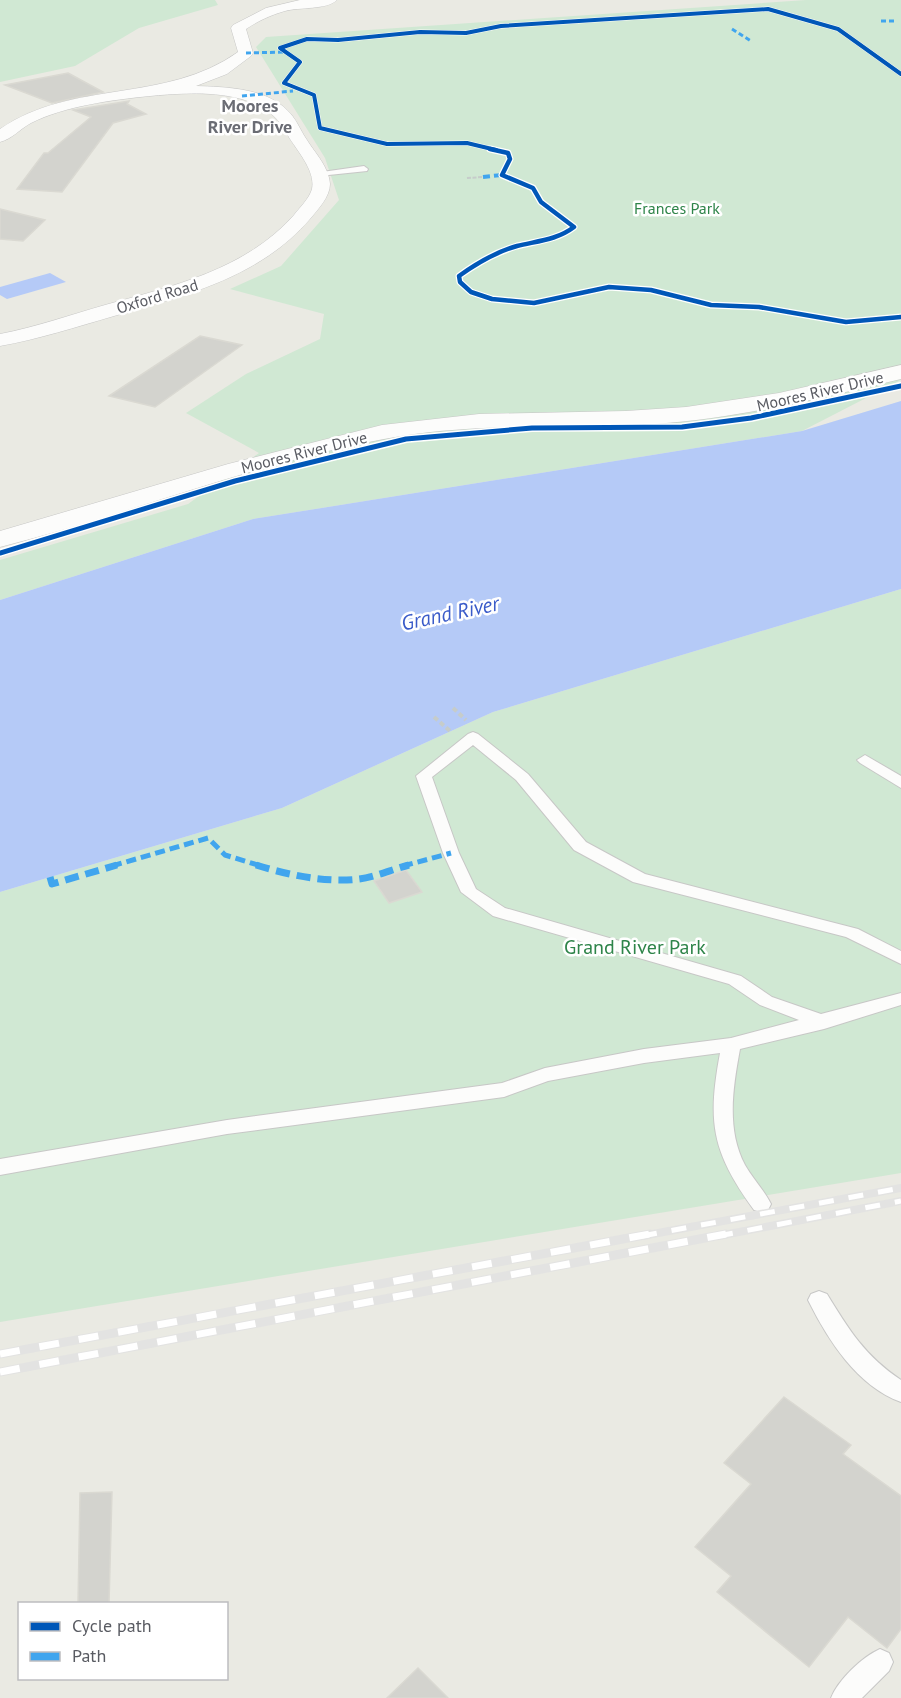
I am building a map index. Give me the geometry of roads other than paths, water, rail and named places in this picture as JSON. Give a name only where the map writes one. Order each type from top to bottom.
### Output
[{"type":"street","points":[[0,137],[27,120],[51,112],[195,80],[236,63],[246,53],[242,47],[238,28],[252,18],[283,6],[330,0]]},
{"type":"street","points":[[142,92],[222,93],[268,104],[286,119],[319,173]]},
{"type":"street","name":"Oxford Road","points":[[0,340],[202,282],[252,260],[300,221],[321,186],[319,173]]},
{"type":"street","name":"Moores River Drive","points":[[0,539],[228,471],[329,444],[418,426],[471,419],[652,417],[704,413],[798,397],[901,372]]},
{"type":"lane","points":[[319,173],[364,169]]},
{"type":"lane","points":[[824,1022],[766,1001],[735,980],[499,912],[469,892],[451,854],[424,776],[469,735],[522,777],[580,846],[639,878],[852,933],[901,958]]},
{"type":"lane","points":[[865,760],[901,783]]},
{"type":"lane","points":[[0,1167],[227,1127],[494,1092],[545,1075],[611,1062],[731,1046],[901,999]]},
{"type":"lane","points":[[731,1046],[722,1089],[725,1136],[736,1168],[762,1204]]},
{"type":"lane","points":[[819,1300],[849,1348],[870,1371],[901,1392]]},
{"type":"lane","points":[[844,1698],[879,1662]]},
{"type":"water","points":[[50,273],[66,282],[7,299],[0,295],[0,287]]},
{"type":"water","name":"Grand River","points":[[901,401],[901,589],[493,712],[282,808],[0,892],[0,600],[253,519],[802,431]]},
{"type":"railway","points":[[642,1236],[901,1188]]},
{"type":"railway","points":[[718,1236],[901,1201]]},
{"type":"railway","points":[[0,1354],[650,1234]]},
{"type":"railway","points":[[0,1372],[726,1234]]},
{"type":"district","name":"Moores River Drive","points":[[250,115]]},
{"type":"park label","name":"Frances Park","points":[[677,208]]},
{"type":"park label","name":"Grand River Park","points":[[635,947]]}]
